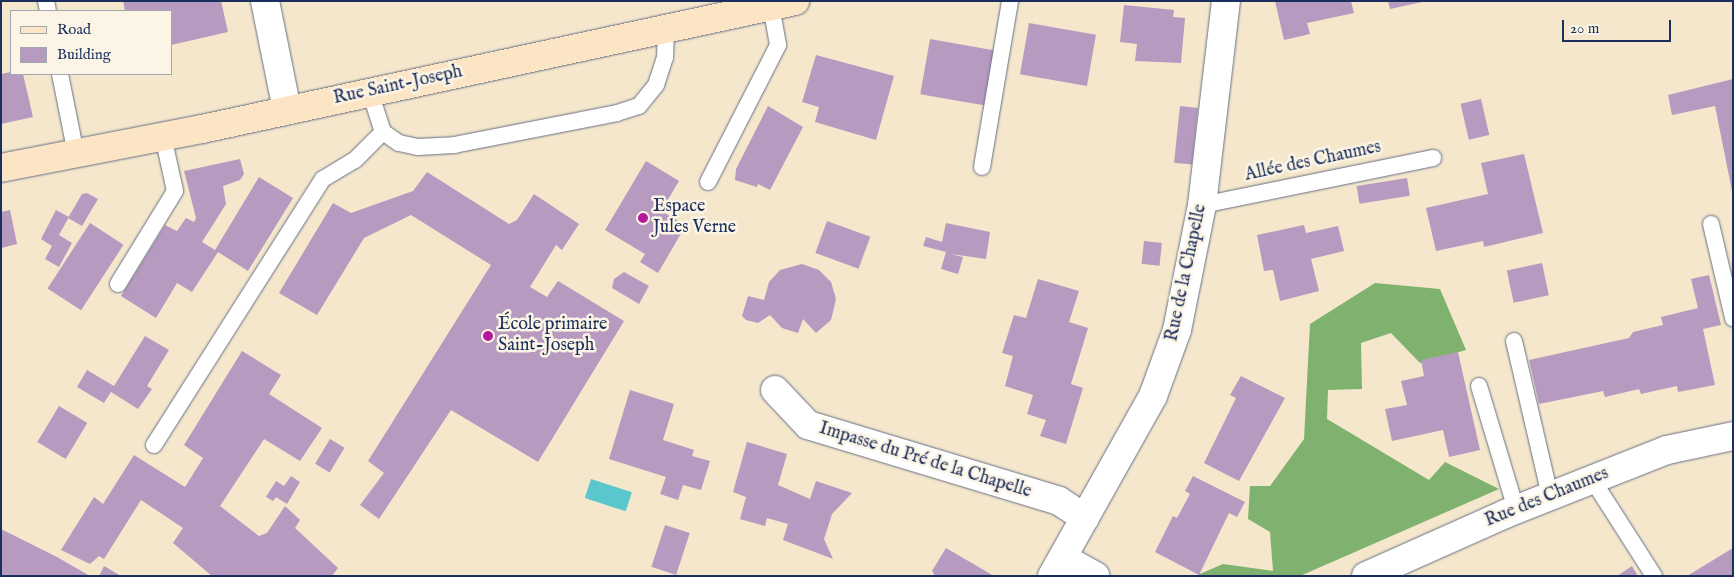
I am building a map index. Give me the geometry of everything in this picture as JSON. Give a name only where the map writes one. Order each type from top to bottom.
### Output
[{"type":"street","points":[[265,1],[287,110]]},
{"type":"street","name":"Rue de la Chapelle","points":[[1058,567],[1153,396],[1177,330],[1202,205],[1226,1]]},
{"type":"street","name":"Rue Saint-Joseph","points":[[1,168],[287,110],[783,4]]},
{"type":"street","name":"Impasse du Pré de la Chapelle","points":[[775,390],[808,425],[1059,501],[1085,518]]},
{"type":"street","name":"Rue des Chaumes","points":[[1366,576],[1516,509],[1667,450],[1733,436]]},
{"type":"street","points":[[1058,567],[1095,576]]},
{"type":"lane","points":[[982,167],[1010,1]]},
{"type":"lane","points":[[708,182],[778,45],[783,4]]},
{"type":"lane","points":[[370,92],[383,132],[399,143],[418,147],[454,145],[639,106],[656,85],[665,58],[666,29]]},
{"type":"lane","points":[[60,75],[76,154]]},
{"type":"lane","points":[[154,445],[323,179],[355,160],[383,132]]},
{"type":"lane","points":[[118,284],[175,191],[163,136]]},
{"type":"lane","name":"Allée des Chaumes","points":[[1202,205],[1433,158]]},
{"type":"lane","points":[[1711,224],[1733,318]]},
{"type":"lane","points":[[1514,341],[1550,496]]},
{"type":"lane","points":[[1479,386],[1516,509]]},
{"type":"lane","points":[[1592,479],[1654,576]]},
{"type":"green space","points":[[1375,283],[1440,289],[1466,350],[1420,363],[1391,333],[1361,343],[1362,389],[1328,390],[1327,419],[1429,480],[1445,462],[1499,489],[1300,576],[1195,576],[1223,564],[1273,571],[1270,532],[1248,519],[1250,486],[1270,486],[1304,439],[1310,324]]},
{"type":"water","points":[[591,479],[632,492],[626,511],[585,498]]},
{"type":"building","points":[[123,1],[221,1],[228,32],[172,45],[172,10],[125,10]]},
{"type":"building","points":[[1275,1],[1351,1],[1354,13],[1307,23],[1310,34],[1284,40]]},
{"type":"building","points":[[1388,1],[1422,1],[1422,2],[1390,9]]},
{"type":"building","points":[[1124,5],[1174,10],[1173,17],[1185,18],[1181,63],[1135,61],[1137,44],[1120,42]]},
{"type":"building","points":[[1029,23],[1096,35],[1087,86],[1020,74]]},
{"type":"building","points":[[930,39],[995,50],[985,106],[920,94]]},
{"type":"building","points":[[816,55],[894,76],[876,140],[815,122],[819,107],[802,102]]},
{"type":"building","points":[[10,72],[10,75],[23,75],[33,117],[1,124],[1,74]]},
{"type":"building","points":[[1733,79],[1732,191],[1715,106],[1672,115],[1668,95]]},
{"type":"building","points":[[1481,99],[1489,135],[1469,140],[1461,104]]},
{"type":"building","points":[[768,106],[803,127],[770,190],[758,184],[757,187],[735,180],[736,169]]},
{"type":"building","points":[[1180,106],[1198,108],[1192,165],[1174,163]]},
{"type":"building","points":[[1524,154],[1543,233],[1484,247],[1483,241],[1436,251],[1426,208],[1488,194],[1481,163]]},
{"type":"building","points":[[240,159],[244,174],[240,180],[223,186],[226,204],[202,242],[215,250],[259,177],[293,198],[248,271],[218,252],[192,292],[177,283],[156,318],[121,296],[165,225],[177,231],[186,218],[194,222],[196,218],[184,171]]},
{"type":"building","name":"Espace Jules Verne","points":[[646,161],[679,181],[661,211],[686,225],[658,273],[640,262],[645,254],[605,230]]},
{"type":"building","points":[[427,172],[509,224],[517,220],[534,194],[579,224],[562,250],[556,245],[530,287],[547,297],[558,281],[624,321],[538,462],[451,410],[379,519],[360,505],[384,473],[368,461],[491,265],[411,215],[364,238],[317,315],[279,293],[333,203],[351,213],[413,191]]},
{"type":"building","points":[[1407,178],[1410,196],[1359,204],[1357,186]]},
{"type":"building","points":[[87,193],[98,199],[82,226],[68,218],[82,194]]},
{"type":"building","points":[[10,210],[17,244],[1,248],[1,212]]},
{"type":"building","points":[[56,210],[69,217],[59,235],[72,243],[59,267],[45,259],[52,246],[41,239]]},
{"type":"building","points":[[827,221],[870,237],[859,269],[815,253]]},
{"type":"building","points":[[90,223],[124,245],[81,310],[48,288]]},
{"type":"building","points":[[946,223],[990,232],[986,259],[951,254],[963,257],[958,274],[941,269],[946,252],[923,246],[926,237],[942,242]]},
{"type":"building","points":[[1304,225],[1306,233],[1338,226],[1344,251],[1311,259],[1319,291],[1280,301],[1273,270],[1264,271],[1257,235]]},
{"type":"building","points":[[1144,241],[1162,243],[1159,266],[1142,264]]},
{"type":"building","points":[[1542,263],[1549,295],[1514,303],[1507,270]]},
{"type":"building","points":[[802,264],[819,270],[831,282],[836,299],[831,320],[816,333],[803,319],[798,333],[782,328],[770,315],[758,323],[746,320],[742,316],[748,296],[764,300],[769,282],[780,270]]},
{"type":"building","points":[[624,272],[649,286],[639,304],[612,288],[614,279]]},
{"type":"building","points":[[1709,275],[1721,325],[1703,329],[1715,385],[1678,392],[1677,386],[1641,394],[1639,389],[1605,397],[1603,391],[1539,404],[1529,360],[1629,338],[1633,332],[1663,325],[1661,317],[1698,308],[1691,279]]},
{"type":"building","points":[[1038,279],[1079,291],[1069,322],[1088,328],[1071,384],[1083,388],[1066,444],[1040,436],[1046,420],[1027,414],[1033,395],[1005,386],[1013,356],[1002,353],[1014,315],[1026,318]]},
{"type":"building","points":[[145,336],[169,350],[147,386],[152,389],[138,409],[111,392],[104,403],[77,387],[87,370],[114,386]]},
{"type":"building","points":[[242,351],[281,375],[269,394],[322,428],[300,461],[264,439],[220,506],[259,536],[267,533],[285,506],[300,520],[295,528],[338,568],[332,576],[212,576],[173,543],[183,528],[141,500],[104,559],[99,556],[90,564],[61,550],[94,497],[103,504],[134,455],[185,487],[203,458],[184,445]]},
{"type":"building","points":[[1458,352],[1480,450],[1449,457],[1443,430],[1392,441],[1385,409],[1407,405],[1401,381],[1424,376],[1421,360]]},
{"type":"building","points":[[1241,376],[1285,398],[1239,481],[1204,463],[1236,398],[1230,395]]},
{"type":"building","points":[[630,390],[674,404],[663,440],[694,450],[692,456],[710,461],[701,490],[683,485],[678,500],[660,494],[666,477],[609,459]]},
{"type":"building","points":[[59,406],[87,423],[66,459],[37,442]]},
{"type":"building","points":[[330,439],[345,448],[330,473],[315,464]]},
{"type":"building","points":[[747,442],[787,454],[778,485],[810,499],[816,481],[852,493],[832,514],[824,539],[833,559],[783,540],[788,524],[767,518],[765,526],[740,519],[746,497],[733,492]]},
{"type":"building","points":[[291,476],[300,482],[287,504],[276,497],[273,501],[266,497],[276,481],[284,486]]},
{"type":"building","points":[[1193,476],[1245,502],[1237,517],[1229,513],[1199,575],[1155,552],[1173,516],[1177,518],[1190,494],[1185,491]]},
{"type":"building","points":[[665,525],[690,533],[676,575],[651,567]]},
{"type":"building","points":[[1,529],[57,557],[90,576],[1,576]]},
{"type":"building","points":[[946,548],[994,576],[935,576],[932,571]]},
{"type":"building","points":[[1733,548],[1733,576],[1687,576]]},
{"type":"building","points":[[104,566],[121,576],[99,576]]},
{"type":"building","points":[[1632,566],[1638,576],[1617,576]]},
{"type":"place","name":"Espace Jules Verne","points":[[643,218]]},
{"type":"place","name":"École primaire Saint-Joseph","points":[[488,336]]}]
